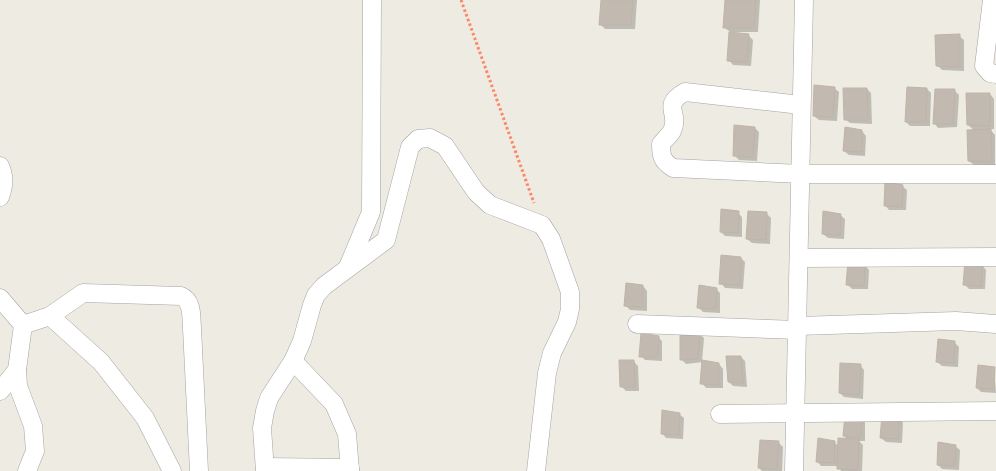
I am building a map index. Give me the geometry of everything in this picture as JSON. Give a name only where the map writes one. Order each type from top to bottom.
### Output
[{"type":"street","points":[[348,268],[371,212],[372,0]]},
{"type":"street","points":[[794,471],[802,174],[801,105],[804,0]]},
{"type":"street","points":[[992,0],[984,66],[990,73],[996,74]]},
{"type":"street","points":[[801,105],[686,92],[675,98],[671,105],[674,122],[672,131],[661,144],[664,162],[673,168],[802,174],[996,174]]},
{"type":"street","points":[[293,361],[334,404],[347,434],[350,469],[265,469],[262,428],[265,411],[270,398],[293,361],[302,341],[316,295],[324,286],[386,240],[391,227],[410,147],[418,139],[430,138],[445,146],[476,192],[490,205],[542,225],[551,239],[570,292],[566,322],[552,353],[547,373],[536,471]]},
{"type":"street","points":[[0,166],[4,187],[0,197]]},
{"type":"street","points":[[800,258],[996,257]]},
{"type":"street","points":[[23,325],[50,316],[83,293],[181,296],[187,300],[190,308],[192,328],[199,471]]},
{"type":"street","points":[[0,298],[23,325],[17,370],[18,386],[33,426],[35,450],[28,471]]},
{"type":"street","points":[[50,316],[101,362],[140,411],[172,471]]},
{"type":"street","points":[[636,324],[798,328],[956,321],[996,324]]},
{"type":"street","points":[[0,391],[17,370]]},
{"type":"street","points":[[720,414],[996,411]]},
{"type":"path","points":[[461,0],[542,225]]},
{"type":"building","points":[[601,0],[633,0],[631,25],[599,25]]},
{"type":"building","points":[[725,0],[756,0],[754,28],[723,28]]},
{"type":"building","points":[[729,32],[749,34],[747,62],[727,61]]},
{"type":"building","points":[[960,34],[960,67],[936,66],[935,35]]},
{"type":"building","points":[[814,85],[835,87],[833,117],[813,116]]},
{"type":"building","points":[[907,87],[927,88],[926,122],[905,122]]},
{"type":"building","points":[[843,88],[867,88],[868,120],[844,120]]},
{"type":"building","points":[[935,89],[955,89],[953,124],[933,124]]},
{"type":"building","points":[[966,93],[990,93],[990,126],[967,125]]},
{"type":"building","points":[[734,125],[755,127],[753,157],[733,156]]},
{"type":"building","points":[[845,127],[862,130],[862,152],[843,151]]},
{"type":"building","points":[[991,129],[992,162],[968,161],[967,130]]},
{"type":"building","points":[[885,182],[903,185],[902,207],[884,206]]},
{"type":"building","points":[[721,209],[739,211],[738,233],[720,232]]},
{"type":"building","points":[[748,211],[767,212],[766,240],[746,239]]},
{"type":"building","points":[[823,211],[841,214],[840,235],[822,234]]},
{"type":"building","points":[[721,255],[741,257],[740,285],[719,284]]},
{"type":"building","points":[[848,261],[865,264],[864,286],[846,285]]},
{"type":"building","points":[[965,261],[982,264],[981,286],[963,285]]},
{"type":"building","points":[[626,283],[643,285],[643,307],[624,306]]},
{"type":"building","points":[[699,285],[717,288],[716,309],[697,308]]},
{"type":"building","points":[[680,332],[700,332],[698,359],[680,360]]},
{"type":"building","points":[[641,333],[659,336],[658,357],[639,357]]},
{"type":"building","points":[[938,339],[955,341],[954,363],[936,362]]},
{"type":"building","points":[[726,356],[741,356],[743,383],[728,382]]},
{"type":"building","points":[[619,360],[634,360],[635,387],[620,387]]},
{"type":"building","points":[[702,360],[719,363],[719,385],[700,384]]},
{"type":"building","points":[[840,363],[861,364],[859,395],[839,393]]},
{"type":"building","points":[[978,365],[995,367],[994,389],[976,388]]},
{"type":"building","points":[[662,410],[680,413],[679,435],[661,434]]},
{"type":"building","points":[[845,415],[862,415],[861,437],[843,436]]},
{"type":"building","points":[[882,415],[899,417],[899,439],[880,438]]},
{"type":"building","points":[[818,438],[835,441],[834,463],[816,462]]},
{"type":"building","points":[[838,438],[859,439],[858,470],[837,469]]},
{"type":"building","points":[[760,440],[779,441],[777,469],[758,468]]},
{"type":"building","points":[[938,442],[956,445],[955,466],[937,465]]}]
